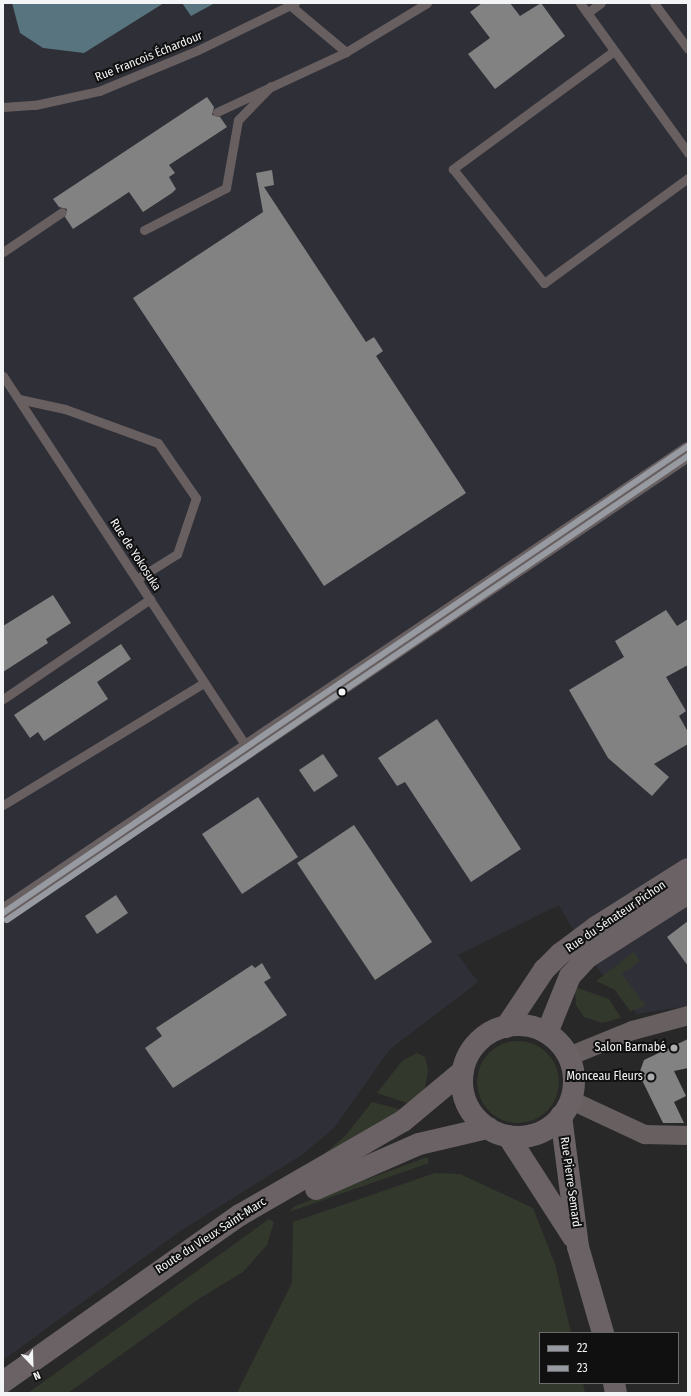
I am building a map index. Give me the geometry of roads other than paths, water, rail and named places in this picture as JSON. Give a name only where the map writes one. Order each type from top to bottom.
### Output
[{"type":"main road","name":"Rue du Sénateur Pichon","points":[[506,1027],[544,970],[560,954],[596,927],[688,869]]},
{"type":"main road","name":"Rue du Sénateur Pichon","points":[[547,1033],[570,976],[588,956],[688,893]]},
{"type":"main road","points":[[506,1027],[534,1028],[547,1033],[568,1056],[574,1077],[566,1108],[535,1134],[508,1136],[488,1128],[478,1120],[467,1103],[464,1071],[475,1046],[484,1037],[506,1027]]},
{"type":"main road","name":"Route du Vieux Saint-Marc","points":[[3,1382],[240,1215],[402,1121],[464,1071]]},
{"type":"main road","name":"Rue Pierre Semard","points":[[566,1108],[578,1247],[602,1332]]},
{"type":"main road","name":"Route du Vieux Saint-Marc","points":[[7,1393],[245,1225],[345,1174],[419,1144],[488,1128]]},
{"type":"main road","name":"Rue Pierre Semard","points":[[508,1136],[578,1247]]},
{"type":"street","points":[[667,464],[688,446]]},
{"type":"street","points":[[3,913],[688,451]]},
{"type":"street","points":[[568,1056],[632,1030],[688,1015]]},
{"type":"street","points":[[566,1108],[644,1134],[688,1135]]},
{"type":"lane","points":[[216,112],[346,52],[427,3]]},
{"type":"lane","points":[[580,3],[688,153]]},
{"type":"lane","points":[[587,13],[601,3]]},
{"type":"lane","points":[[654,3],[688,49]]},
{"type":"lane","points":[[293,4],[346,52]]},
{"type":"lane","name":"Rue Francois Échardour","points":[[3,107],[35,105],[99,91],[198,50],[293,4]]},
{"type":"lane","points":[[614,51],[453,169],[544,283],[688,178]]},
{"type":"lane","points":[[144,230],[226,188],[238,120],[271,86]]},
{"type":"lane","points":[[3,252],[62,212]]},
{"type":"lane","name":"Rue de Yokosuka","points":[[3,376],[247,748]]},
{"type":"lane","points":[[18,399],[65,409],[158,443],[196,498],[177,554],[137,580]]},
{"type":"lane","points":[[3,699],[150,599]]},
{"type":"lane","points":[[3,805],[204,683]]},
{"type":"water","points":[[12,3],[164,3],[84,53],[43,48],[20,33]]},
{"type":"water","points":[[182,3],[215,3],[191,16]]},
{"type":"place","name":"Salon Barnabé","points":[[674,1048]]},
{"type":"place","name":"Monceau Fleurs","points":[[651,1077]]}]
